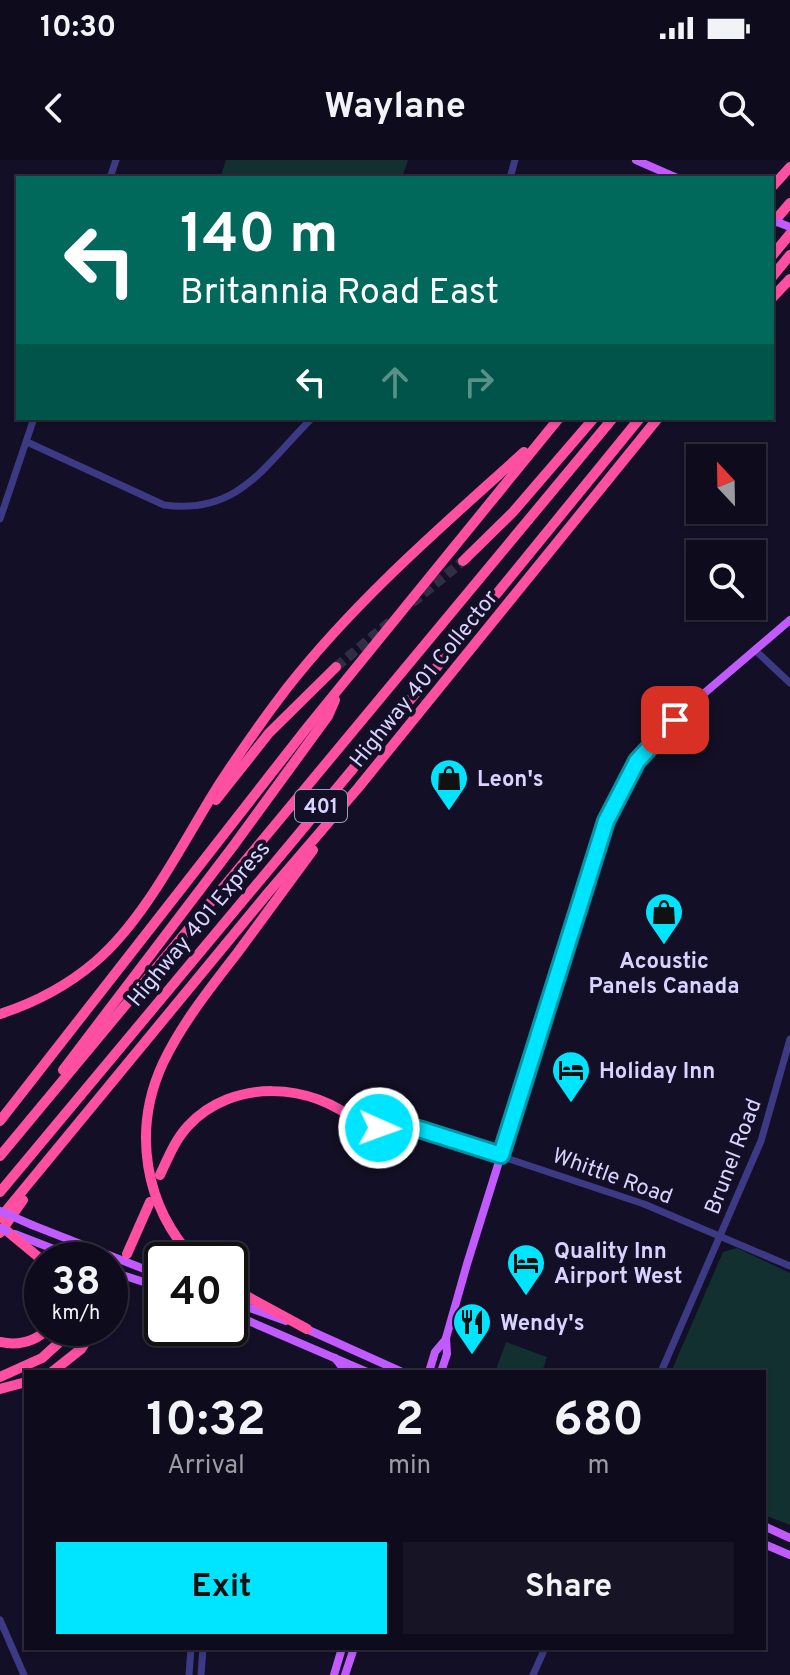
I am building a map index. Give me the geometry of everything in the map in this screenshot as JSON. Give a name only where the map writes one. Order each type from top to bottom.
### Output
[{"type":"highway","points":[[774,185],[790,167]]},
{"type":"highway","points":[[774,220],[790,203]]},
{"type":"highway","points":[[774,254],[790,234]]},
{"type":"highway","points":[[774,275],[790,255]]},
{"type":"highway","points":[[774,296],[790,279]]},
{"type":"highway","name":"401","points":[[0,1121],[341,687],[557,420]]},
{"type":"highway","points":[[463,561],[513,512],[592,420]]},
{"type":"highway","name":"Highway 401 Express","points":[[0,1156],[611,420]]},
{"type":"highway","name":"Highway 401 Express","points":[[0,1192],[397,716],[638,420]]},
{"type":"highway","name":"Highway 401 Collector","points":[[0,1218],[659,420]]},
{"type":"highway","points":[[0,1014],[53,991],[95,963],[126,928],[286,689],[328,639],[380,583],[546,432]]},
{"type":"highway","points":[[190,833],[269,733],[336,667]]},
{"type":"highway","points":[[0,1156],[328,716],[341,687]]},
{"type":"highway","points":[[181,1242],[170,1228],[151,1182],[146,1142],[153,1090],[168,1054],[194,1012],[358,788]]},
{"type":"highway","points":[[160,1175],[176,1142],[195,1119],[213,1106],[240,1095],[264,1091],[290,1092],[336,1106],[358,1123]]},
{"type":"highway","points":[[24,1242],[2,1231],[25,1196],[29,1183]]},
{"type":"highway","points":[[128,1252],[150,1202]]},
{"type":"highway","points":[[248,1297],[307,1329]]},
{"type":"highway","points":[[0,1342],[24,1342]]},
{"type":"highway","points":[[0,1377],[42,1358],[55,1346]]},
{"type":"highway","points":[[55,1370],[83,1346]]},
{"type":"highway","points":[[0,1389],[24,1383]]},
{"type":"main road","points":[[636,160],[672,176]]},
{"type":"main road","points":[[442,1370],[447,1354],[446,1338],[501,1155],[601,835],[622,788],[637,761],[665,729],[790,620]]},
{"type":"main road","points":[[0,1211],[71,1242]]},
{"type":"main road","points":[[21,1239],[30,1242]]},
{"type":"main road","points":[[248,1308],[307,1329],[398,1370]]},
{"type":"main road","points":[[248,1321],[362,1370]]},
{"type":"main road","points":[[430,1370],[435,1352],[446,1338]]},
{"type":"main road","points":[[334,1358],[344,1370]]},
{"type":"main road","points":[[766,1527],[790,1538]]},
{"type":"main road","points":[[766,1545],[790,1555]]},
{"type":"main road","points":[[334,1675],[341,1650]]},
{"type":"main road","points":[[345,1675],[353,1650]]},
{"type":"street","points":[[0,519],[33,420]]},
{"type":"street","points":[[27,442],[164,505],[188,508],[222,501],[249,483],[310,420]]},
{"type":"street","points":[[756,651],[790,683]]},
{"type":"street","name":"Brunel Road","points":[[662,1370],[761,1141],[790,1039]]},
{"type":"street","points":[[373,1101],[384,1109],[385,1120],[379,1128],[366,1129],[358,1123],[357,1111],[364,1103],[373,1101]]},
{"type":"street","name":"Whittle Road","points":[[384,1109],[389,1117],[419,1129],[612,1192],[790,1266]]},
{"type":"street","name":"Whittle Road","points":[[379,1128],[419,1129]]},
{"type":"street","points":[[0,1620],[24,1675]]},
{"type":"street","points":[[189,1675],[191,1650]]},
{"type":"street","points":[[201,1675],[203,1650]]},
{"type":"street","points":[[533,1675],[544,1650]]},
{"type":"green space","points":[[226,160],[408,160],[403,176],[221,176]]},
{"type":"green space","points":[[737,1248],[790,1273],[790,1525],[766,1516],[766,1370],[672,1370],[723,1252]]},
{"type":"green space","points":[[506,1342],[547,1357],[543,1370],[496,1370]]},
{"type":"tunnel","points":[[412,603],[463,561]]},
{"type":"tunnel","points":[[336,667],[391,621]]},
{"type":"place","name":"Leon's","points":[[449,812]]},
{"type":"place","name":"Acoustic Panels Canada","points":[[664,946]]},
{"type":"place","name":"Holiday Inn","points":[[571,1104]]},
{"type":"place","name":"Quality Inn Airport West","points":[[526,1297]]},
{"type":"place","name":"Wendy's","points":[[472,1356]]},
{"type":"route","points":[[379,1128],[419,1129],[501,1155],[606,821],[637,761],[675,720]]}]
